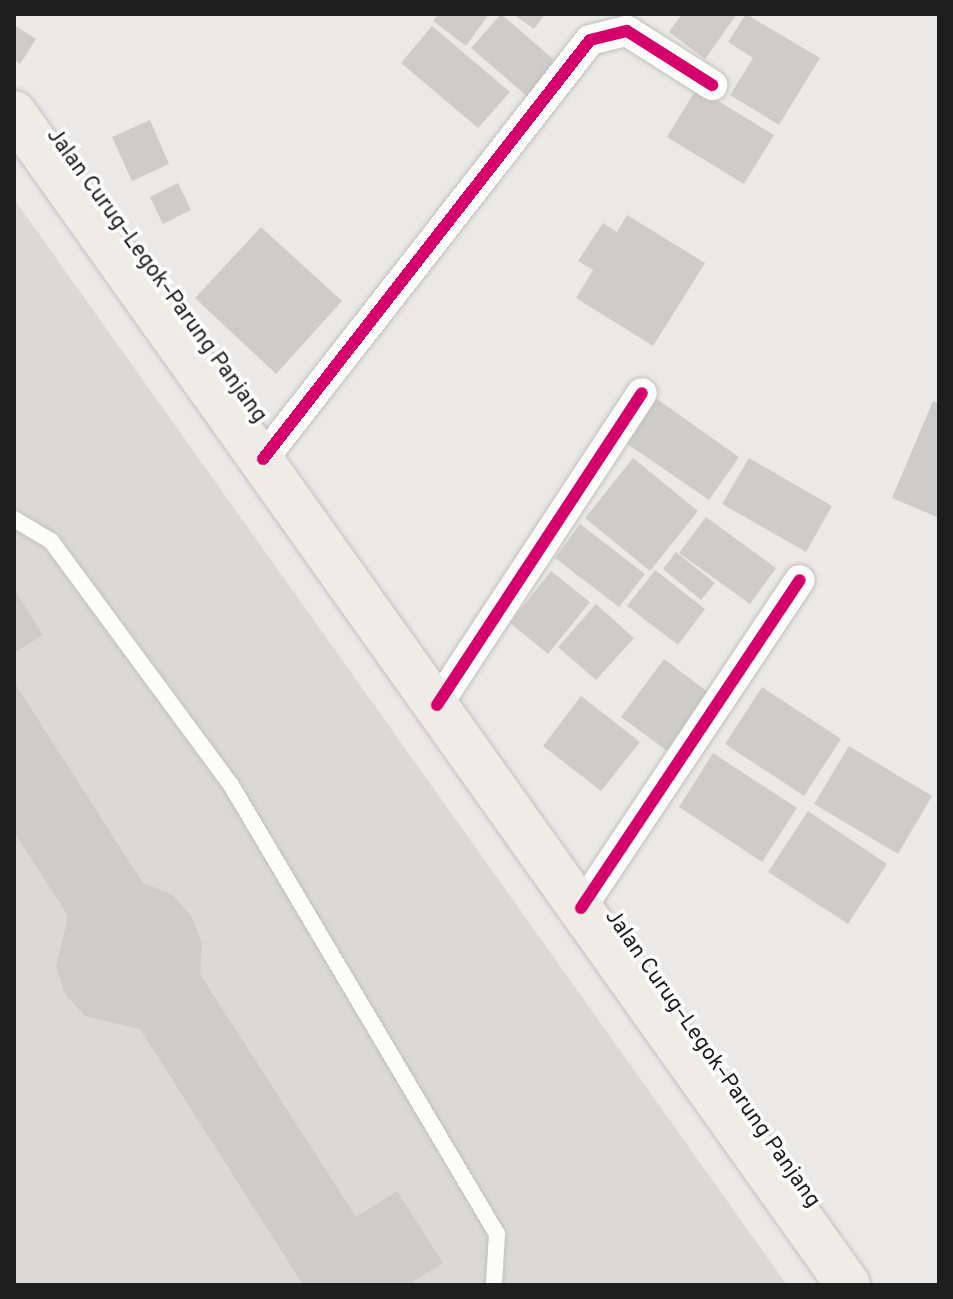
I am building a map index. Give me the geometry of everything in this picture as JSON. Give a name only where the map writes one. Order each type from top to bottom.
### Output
[{"type":"main road","name":"Jalan Curug–Legok–Parung Panjang","points":[[14,113],[848,1285]]},
{"type":"street","points":[[263,459],[590,40],[627,31],[712,85]]},
{"type":"street","points":[[437,705],[642,393]]},
{"type":"street","points":[[581,908],[800,580]]},
{"type":"lane","points":[[14,519],[51,541],[231,785],[497,1234],[494,1285]]},
{"type":"shaded area","points":[[14,199],[787,1285],[14,1285]]},
{"type":"building","points":[[438,14],[489,14],[466,46],[433,21]]},
{"type":"building","points":[[501,14],[559,64],[529,98],[471,48]]},
{"type":"building","points":[[513,14],[545,14],[534,29]]},
{"type":"building","points":[[682,14],[737,14],[705,59],[669,32]]},
{"type":"building","points":[[746,14],[820,58],[779,125],[730,95],[753,58],[728,42]]},
{"type":"building","points":[[14,25],[36,39],[20,64],[14,60]]},
{"type":"building","points":[[432,26],[510,92],[478,128],[401,63]]},
{"type":"building","points":[[697,88],[774,135],[744,184],[667,137]]},
{"type":"building","points":[[150,120],[169,164],[132,181],[112,137]]},
{"type":"building","points":[[178,183],[191,210],[163,224],[150,197]]},
{"type":"building","points":[[627,215],[705,263],[653,346],[576,298],[593,270],[578,261],[603,223],[617,232]]},
{"type":"building","points":[[261,227],[342,301],[276,374],[195,298]]},
{"type":"building","points":[[654,397],[739,457],[709,500],[623,441]]},
{"type":"building","points":[[933,401],[939,404],[939,518],[892,498]]},
{"type":"building","points":[[633,458],[698,511],[650,571],[585,518]]},
{"type":"building","points":[[749,458],[832,506],[806,552],[722,504]]},
{"type":"building","points":[[706,517],[776,568],[750,604],[679,553]]},
{"type":"building","points":[[580,524],[645,574],[619,607],[555,558]]},
{"type":"building","points":[[676,552],[715,583],[701,600],[663,569]]},
{"type":"building","points":[[655,570],[705,609],[678,645],[627,606]]},
{"type":"building","points":[[551,571],[590,602],[548,654],[510,623]]},
{"type":"building","points":[[14,589],[43,635],[14,653]]},
{"type":"building","points":[[596,604],[634,638],[596,680],[558,647]]},
{"type":"building","points":[[664,659],[713,696],[670,753],[621,717]]},
{"type":"building","points":[[14,682],[143,883],[173,895],[192,917],[202,944],[200,974],[356,1217],[397,1191],[443,1263],[408,1285],[303,1285],[140,1029],[85,1016],[65,994],[56,967],[68,916],[14,832]]},
{"type":"building","points":[[762,687],[841,739],[804,796],[725,744]]},
{"type":"building","points":[[581,696],[640,742],[601,791],[543,746]]},
{"type":"building","points":[[849,746],[932,796],[898,854],[814,804]]},
{"type":"building","points":[[713,753],[797,808],[762,862],[679,807]]},
{"type":"building","points":[[808,811],[887,864],[848,924],[768,872]]},
{"type":"cycle path","points":[[263,459],[590,40],[627,31],[712,85]]},
{"type":"cycle path","points":[[437,705],[642,393]]},
{"type":"cycle path","points":[[581,908],[800,580]]}]
